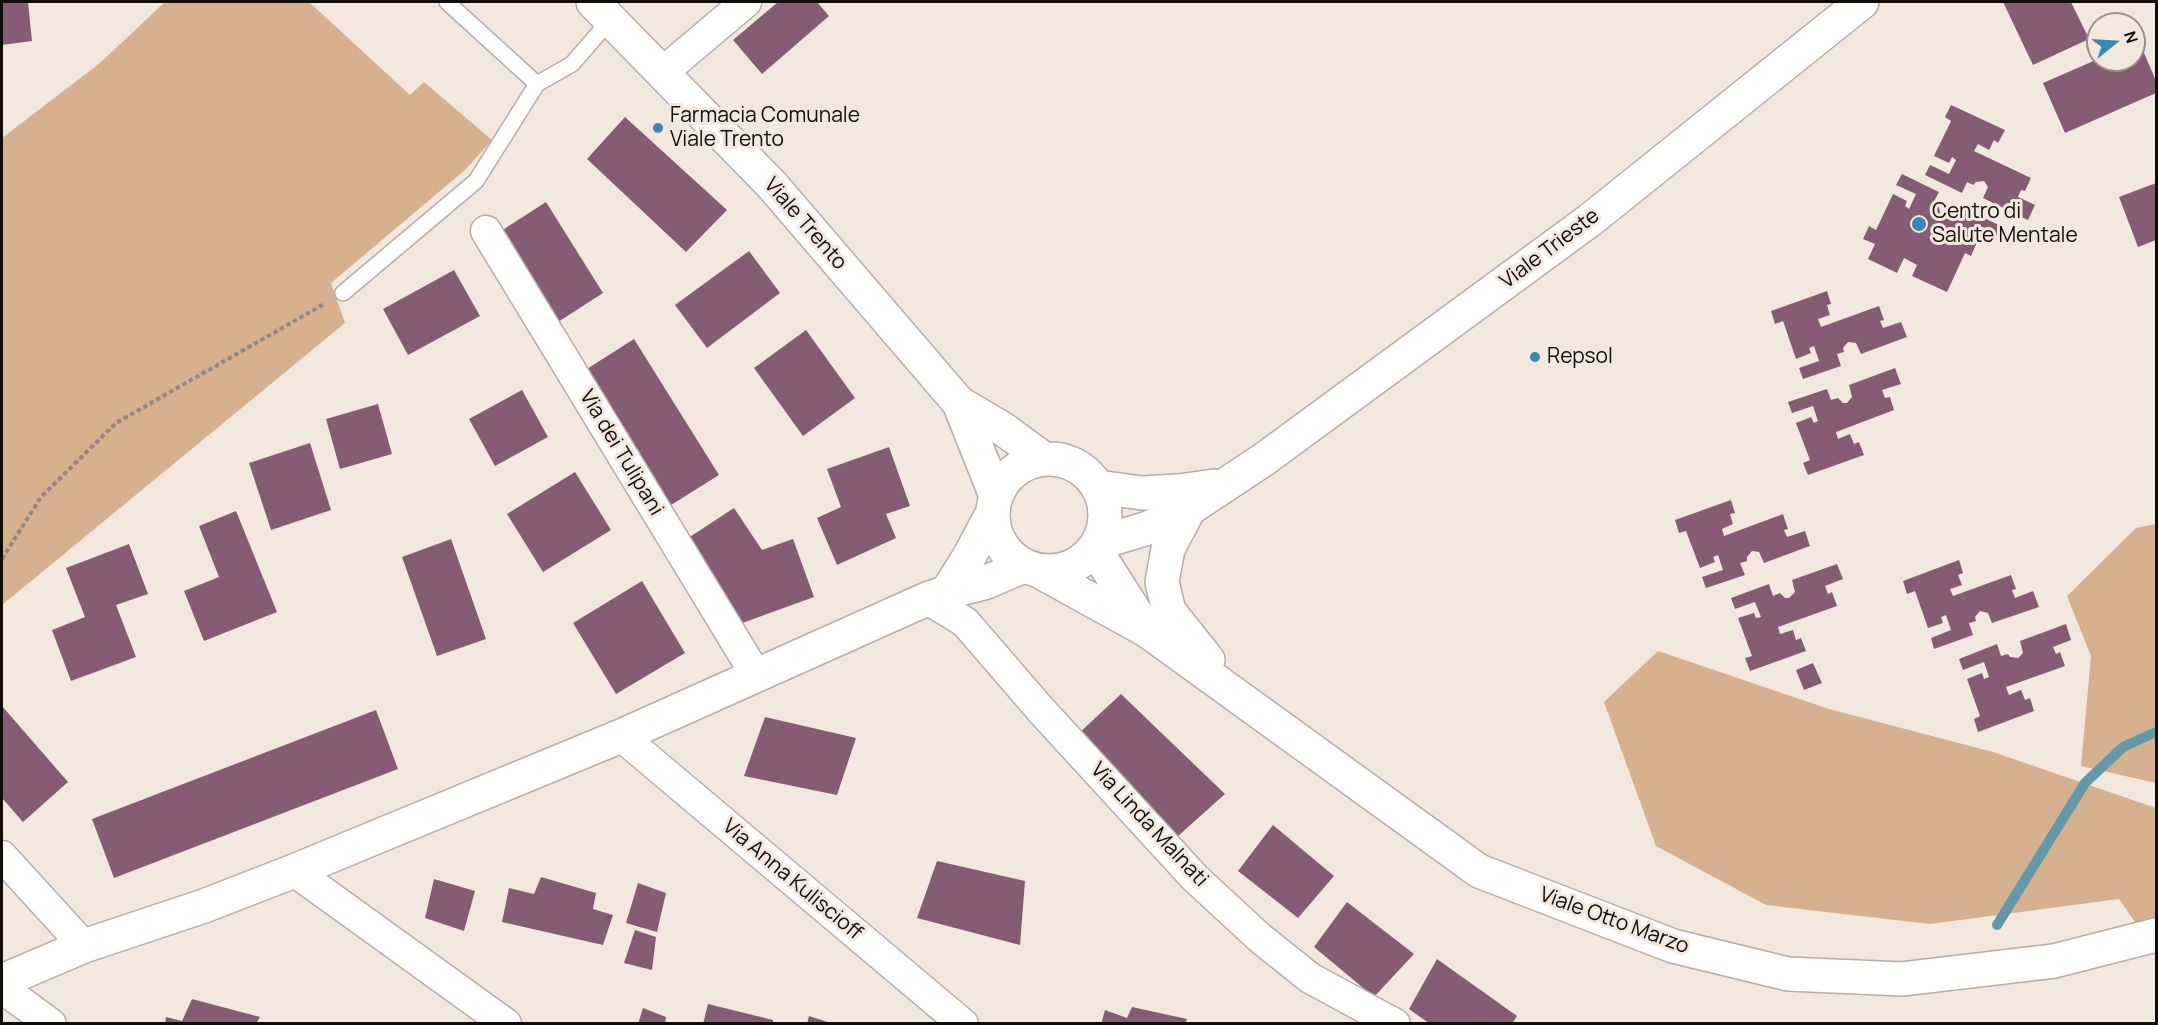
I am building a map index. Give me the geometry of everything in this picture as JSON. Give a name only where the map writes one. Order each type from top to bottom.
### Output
[{"type":"street","points":[[663,72],[746,2]]},
{"type":"street","name":"Viale Trieste","points":[[1097,546],[1148,528],[1189,509],[1228,484],[1590,220],[1862,2]]},
{"type":"street","name":"Viale Trento","points":[[602,10],[772,185],[959,403],[1003,429],[1044,459]]},
{"type":"street","name":"Via dei Tulipani","points":[[486,231],[756,675]]},
{"type":"street","name":"Viale Trento","points":[[959,403],[994,504]]},
{"type":"street","points":[[937,595],[969,557],[994,504],[1009,476],[1021,466],[1044,459],[1060,459],[1076,465],[1089,474],[1098,487],[1105,506],[1105,525],[1097,546],[1084,560],[1070,568],[1054,572],[1031,568],[1010,556],[1000,544],[994,528],[994,504]]},
{"type":"street","name":"Viale Trieste","points":[[1098,487],[1142,493],[1179,491],[1228,484]]},
{"type":"street","points":[[1189,509],[1168,549],[1162,582],[1169,611],[1231,690]]},
{"type":"street","name":"Viale Otto Marzo","points":[[1097,546],[1146,630]]},
{"type":"street","points":[[2,981],[84,946],[204,906],[294,872],[621,736],[937,595],[1031,568]]},
{"type":"street","name":"Viale Otto Marzo","points":[[1031,568],[1146,630],[1479,871],[1673,946],[1788,974],[1902,979],[2054,961],[2157,935]]},
{"type":"street","name":"Via Linda Malnati","points":[[937,595],[965,622],[1040,709],[1195,878],[1260,938],[1310,978],[1395,1023]]},
{"type":"street","name":"Via Anna Kuliscioff","points":[[621,736],[963,1023]]},
{"type":"street","points":[[2,856],[84,946]]},
{"type":"street","points":[[294,872],[506,1023]]},
{"type":"street","points":[[2,988],[51,1023]]},
{"type":"lane","points":[[447,2],[537,84]]},
{"type":"lane","points":[[343,293],[476,181],[537,84],[572,64],[602,10]]},
{"type":"path","points":[[2,559],[41,498],[116,423],[343,293]]},
{"type":"shaded area","points":[[165,2],[309,2],[410,95],[424,82],[492,140],[465,170],[331,283],[345,323],[2,605],[2,138],[100,63]]},
{"type":"shaded area","points":[[2156,524],[2156,783],[2081,766],[2091,656],[2067,596],[2136,528]]},
{"type":"shaded area","points":[[1658,651],[1829,709],[1993,752],[2156,808],[2156,952],[2119,899],[1930,924],[1766,905],[1656,846],[1604,702]]},
{"type":"building","points":[[2,2],[28,2],[32,41],[2,45]]},
{"type":"building","points":[[778,2],[817,2],[829,16],[762,74],[733,40]]},
{"type":"building","points":[[2003,2],[2071,2],[2086,33],[2086,40],[2033,65]]},
{"type":"building","points":[[2146,57],[2156,81],[2156,93],[2065,133],[2043,83],[2086,64],[2086,72],[2146,72]]},
{"type":"building","points":[[1951,105],[2005,130],[1998,143],[1994,140],[1989,150],[1978,144],[1974,151],[2031,178],[2025,191],[2021,190],[2018,197],[2035,205],[2028,220],[1983,198],[1988,187],[1984,181],[1973,185],[1967,182],[1962,193],[1925,175],[1930,165],[1949,174],[1956,160],[1952,157],[1949,163],[1934,156],[1951,121],[1945,117]]},
{"type":"building","points":[[625,117],[727,210],[686,252],[587,159]]},
{"type":"building","points":[[1902,174],[1939,192],[1933,203],[1939,206],[1943,216],[1951,215],[1957,205],[2001,226],[1994,241],[1976,233],[1973,240],[1977,242],[1971,256],[1965,253],[1947,292],[1912,276],[1917,265],[1904,258],[1897,273],[1868,259],[1875,244],[1863,239],[1869,226],[1876,230],[1893,194],[1907,201],[1905,206],[1909,209],[1916,194],[1896,185]]},
{"type":"building","points":[[2156,183],[2156,240],[2138,247],[2119,197]]},
{"type":"building","points":[[546,202],[603,293],[558,322],[501,231]]},
{"type":"building","points":[[749,251],[780,293],[707,348],[675,305]]},
{"type":"building","points":[[454,270],[480,316],[408,355],[383,309]]},
{"type":"building","points":[[1827,291],[1831,304],[1827,305],[1830,315],[1818,319],[1821,327],[1879,306],[1884,320],[1880,321],[1883,328],[1901,322],[1907,337],[1861,354],[1856,343],[1848,342],[1843,348],[1844,352],[1837,354],[1841,366],[1803,379],[1799,368],[1819,361],[1814,346],[1809,348],[1811,353],[1796,359],[1783,321],[1775,324],[1771,311]]},
{"type":"building","points":[[806,330],[855,398],[803,436],[754,368]]},
{"type":"building","points":[[634,339],[719,475],[663,510],[579,374]]},
{"type":"building","points":[[1895,368],[1901,384],[1882,390],[1885,398],[1890,397],[1894,410],[1836,432],[1838,439],[1850,434],[1854,444],[1859,442],[1864,455],[1808,475],[1803,463],[1810,460],[1796,423],[1811,417],[1814,423],[1818,421],[1813,406],[1792,413],[1788,402],[1827,389],[1831,400],[1838,398],[1843,403],[1847,403],[1852,397],[1849,385]]},
{"type":"building","points":[[522,390],[548,437],[495,466],[469,419]]},
{"type":"building","points":[[378,404],[392,454],[340,469],[326,419]]},
{"type":"building","points":[[310,443],[331,510],[271,530],[249,463]]},
{"type":"building","points":[[889,447],[910,506],[886,514],[896,538],[837,565],[817,518],[841,507],[827,469]]},
{"type":"building","points":[[575,472],[611,530],[543,572],[507,514]]},
{"type":"building","points":[[1731,500],[1735,513],[1730,514],[1733,524],[1722,529],[1724,536],[1783,514],[1788,529],[1784,530],[1787,537],[1805,531],[1810,546],[1764,563],[1759,552],[1752,551],[1747,561],[1740,563],[1745,575],[1706,588],[1702,577],[1723,570],[1718,555],[1713,557],[1715,562],[1700,568],[1686,531],[1679,533],[1675,520]]},
{"type":"building","points":[[734,508],[762,550],[793,539],[814,597],[734,626],[682,542]]},
{"type":"building","points":[[236,511],[277,612],[204,641],[184,591],[219,577],[199,526]]},
{"type":"building","points":[[451,539],[486,639],[437,656],[402,557]]},
{"type":"building","points":[[129,544],[148,594],[116,605],[136,657],[71,681],[52,630],[85,617],[66,568]]},
{"type":"building","points":[[1959,560],[1963,573],[1958,575],[1962,585],[1950,589],[1953,596],[2011,575],[2016,589],[2012,590],[2015,598],[2033,591],[2039,607],[1992,623],[1988,613],[1980,611],[1975,617],[1976,621],[1969,623],[1973,635],[1934,649],[1931,638],[1951,630],[1946,615],[1941,617],[1943,623],[1928,628],[1915,591],[1907,594],[1903,581]]},
{"type":"building","points":[[1837,564],[1843,579],[1825,586],[1828,594],[1832,592],[1837,606],[1778,627],[1780,634],[1793,630],[1796,640],[1801,638],[1806,651],[1750,671],[1745,658],[1752,656],[1738,618],[1754,613],[1756,618],[1761,617],[1755,602],[1735,609],[1731,598],[1769,584],[1773,596],[1780,593],[1785,598],[1789,598],[1795,592],[1792,580]]},
{"type":"building","points":[[642,581],[685,653],[616,694],[573,623]]},
{"type":"building","points":[[2066,624],[2071,640],[2053,647],[2056,654],[2060,652],[2065,666],[2006,687],[2009,695],[2021,690],[2025,700],[2030,698],[2034,711],[1978,732],[1974,719],[1980,716],[1967,679],[1982,673],[1984,679],[1989,677],[1984,662],[1963,670],[1959,659],[1997,644],[2001,656],[2008,654],[2010,657],[2018,658],[2023,653],[2020,641]]},
{"type":"building","points":[[1813,663],[1822,683],[1804,690],[1796,670]]},
{"type":"building","points":[[1121,694],[1225,794],[1178,836],[1077,735]]},
{"type":"building","points":[[2,706],[68,782],[23,822],[2,798]]},
{"type":"building","points":[[376,710],[398,769],[114,878],[92,819]]},
{"type":"building","points":[[765,717],[856,738],[837,795],[744,776]]},
{"type":"building","points":[[1273,825],[1334,876],[1298,918],[1238,871]]},
{"type":"building","points":[[937,861],[1025,881],[1020,945],[917,918]]},
{"type":"building","points":[[541,877],[596,893],[593,909],[613,915],[603,945],[502,922],[509,888],[534,894]]},
{"type":"building","points":[[434,879],[475,891],[464,931],[425,918]]},
{"type":"building","points":[[638,883],[666,893],[657,932],[626,923]]},
{"type":"building","points":[[1347,902],[1414,954],[1374,997],[1314,947]]},
{"type":"building","points":[[635,930],[656,937],[652,970],[624,963]]},
{"type":"building","points":[[1437,959],[1517,1016],[1512,1024],[1430,1024],[1409,1009]]},
{"type":"building","points":[[192,999],[260,1017],[256,1024],[165,1024],[166,1017],[182,1021]]},
{"type":"building","points":[[708,1004],[773,1020],[773,1024],[703,1024]]},
{"type":"building","points":[[1132,1007],[1187,1019],[1185,1024],[1101,1024],[1105,1010],[1127,1018]]},
{"type":"building","points":[[643,1008],[666,1017],[665,1024],[638,1024]]},
{"type":"building","points":[[809,1016],[831,1023],[831,1024],[807,1024]]},
{"type":"waterway","points":[[1997,925],[2085,783],[2123,747],[2156,732]]},
{"type":"place","name":"Farmacia Comunale Viale Trento","points":[[658,128]]},
{"type":"place","name":"Centro di Salute Mentale","points":[[1919,224]]},
{"type":"place","name":"Repsol","points":[[1535,357]]}]
